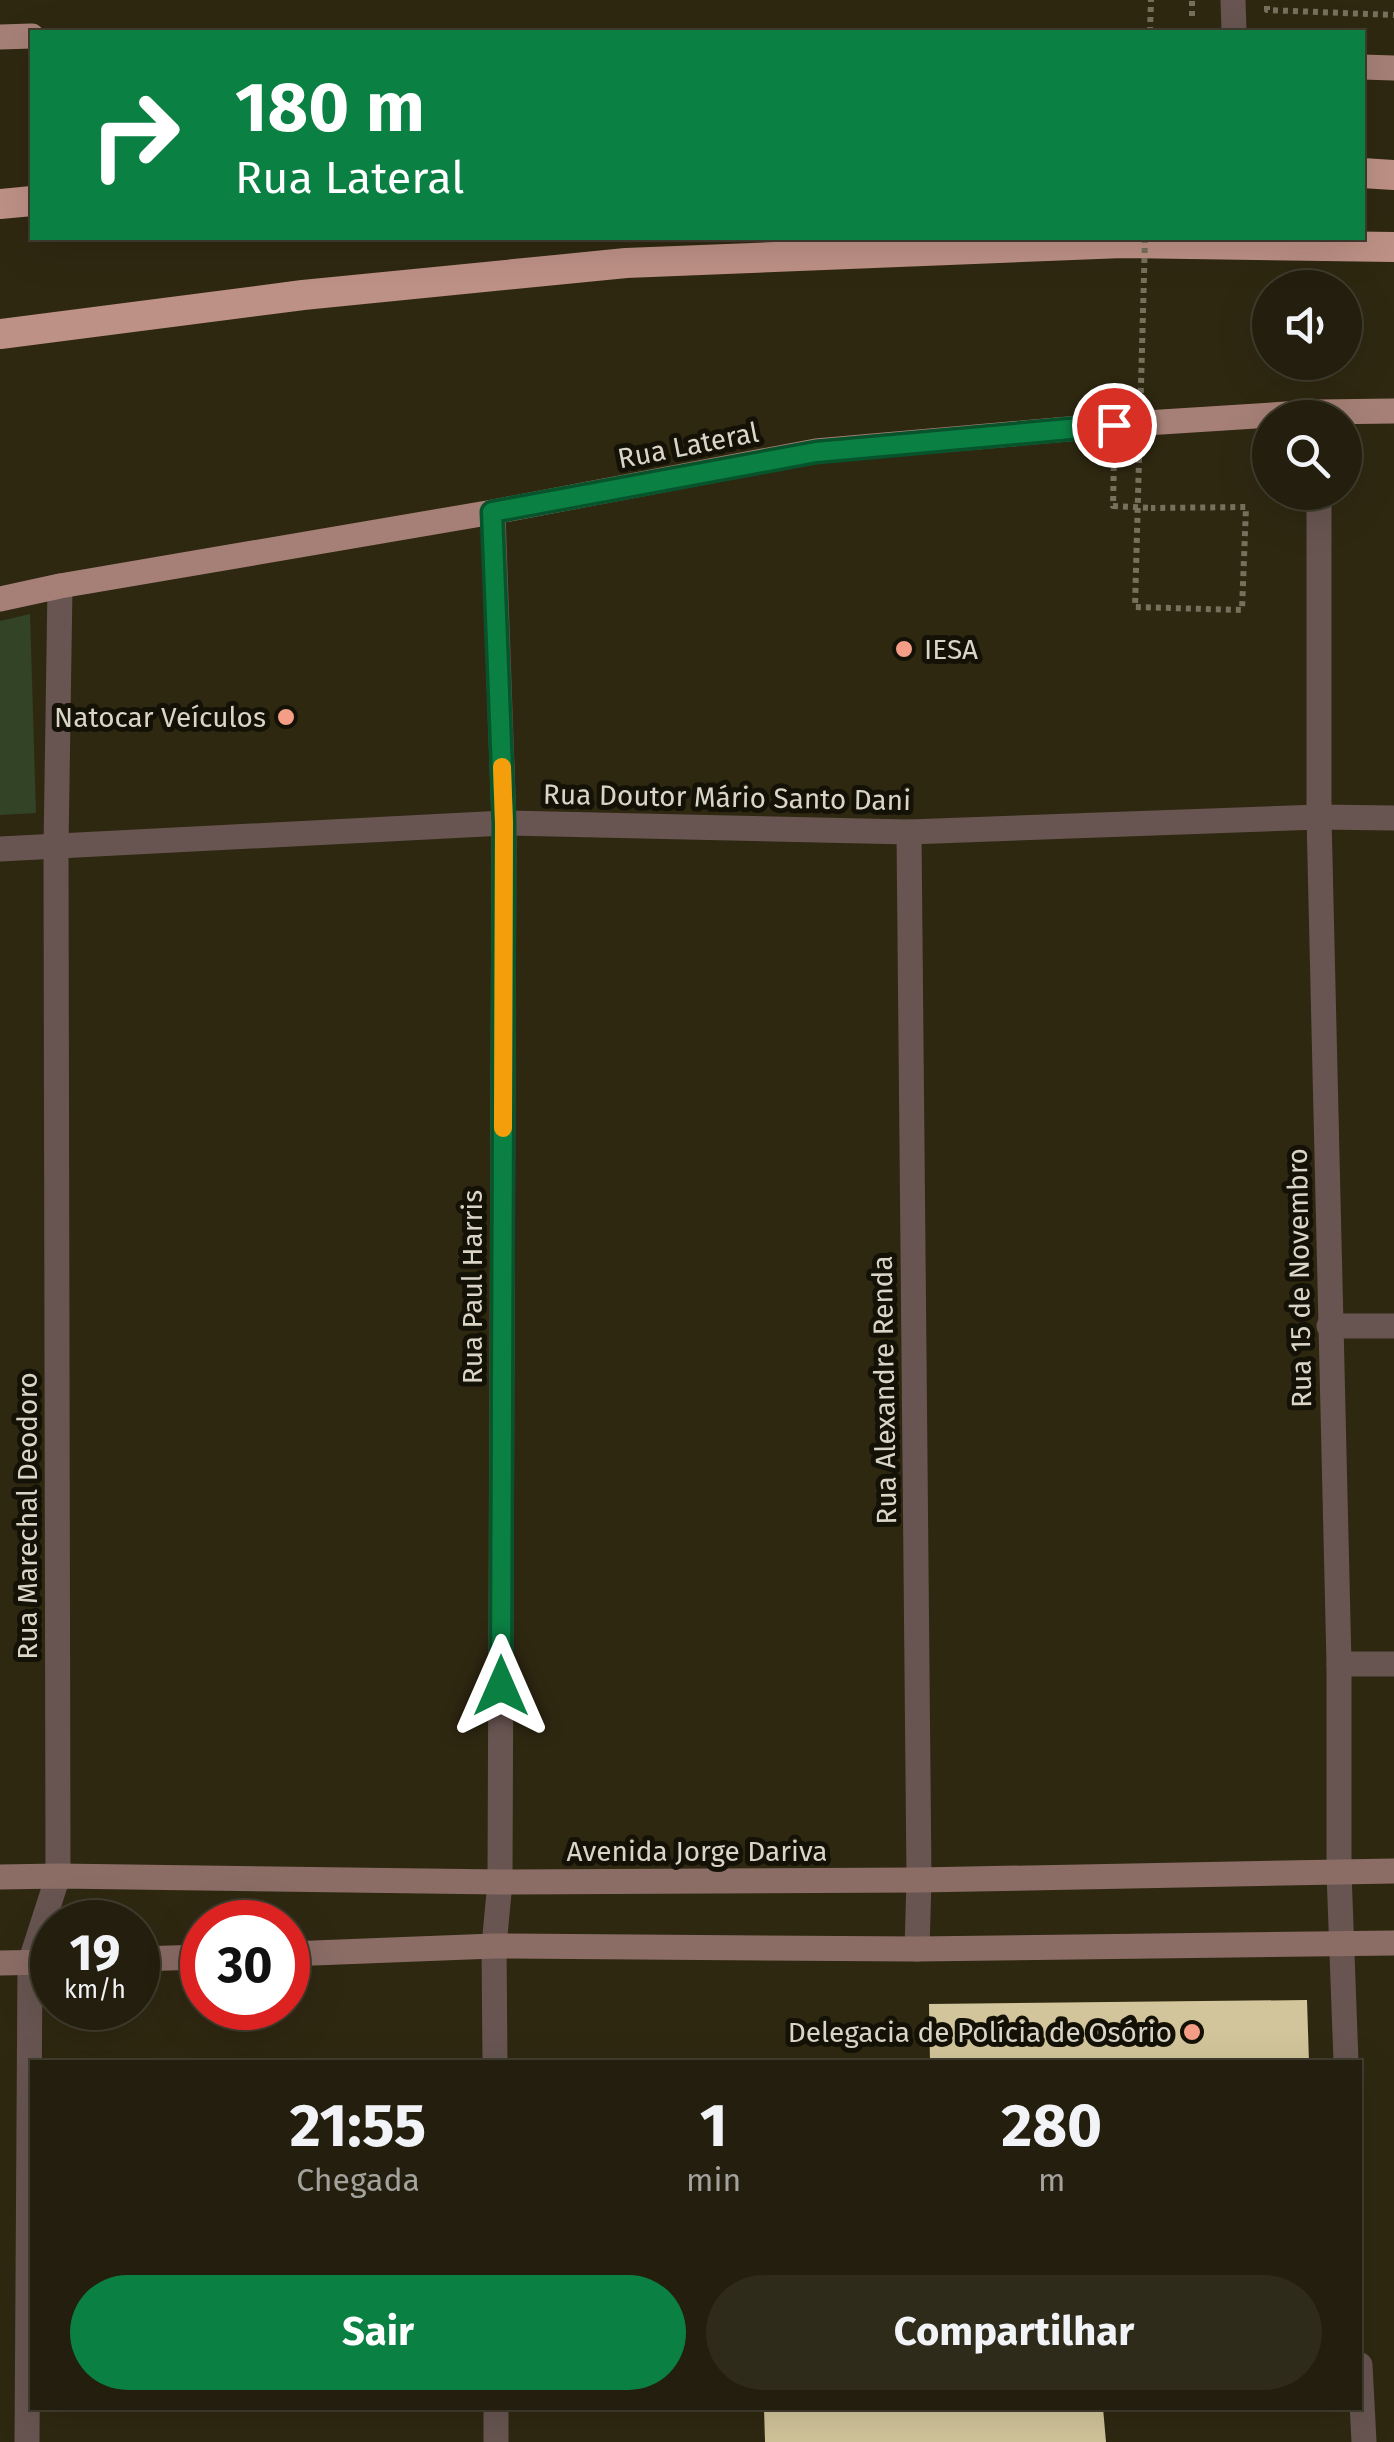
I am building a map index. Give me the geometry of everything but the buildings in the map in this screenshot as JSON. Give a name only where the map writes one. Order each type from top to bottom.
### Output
[{"type":"highway","points":[[1365,174],[1394,174]]},
{"type":"highway","points":[[0,190],[30,189]]},
{"type":"highway","points":[[0,204],[30,200]]},
{"type":"highway","points":[[0,334],[303,295],[626,263],[1123,243],[1394,247]]},
{"type":"main road","points":[[0,37],[30,36]]},
{"type":"main road","points":[[1365,67],[1394,68]]},
{"type":"main road","name":"Rua Lateral","points":[[1362,412],[1394,411]]},
{"type":"main road","name":"Rua Lateral","points":[[0,599],[816,452],[1114,425],[1252,418]]},
{"type":"main road","name":"Avenida Jorge Dariva","points":[[0,1877],[500,1882],[919,1880],[1394,1871]]},
{"type":"main road","points":[[310,1953],[494,1946],[1394,1944]]},
{"type":"main road","points":[[0,1963],[30,1963]]},
{"type":"street","points":[[1233,0],[1234,30]]},
{"type":"street","name":"Rua 15 de Novembro","points":[[1318,510],[1319,817],[1346,2060]]},
{"type":"street","name":"Rua Paul Harris","points":[[492,512],[504,823],[500,1882],[494,1946],[495,2060]]},
{"type":"street","name":"Rua Marechal Deodoro","points":[[53,1900],[58,1876],[56,848],[60,586]]},
{"type":"street","name":"Rua Doutor Mário Santo Dani","points":[[0,850],[504,823],[909,832],[1319,817],[1394,818]]},
{"type":"street","name":"Rua Alexandre Renda","points":[[909,832],[917,1948]]},
{"type":"street","points":[[1330,1326],[1394,1326]]},
{"type":"street","points":[[1339,1664],[1394,1664]]},
{"type":"street","name":"Rua Marechal Deodoro","points":[[38,2060],[39,2030]]},
{"type":"street","name":"Rua Marechal Deodoro","points":[[27,2442],[30,2339]]},
{"type":"street","points":[[1362,2404],[1364,2442]]},
{"type":"street","points":[[496,2410],[496,2442]]},
{"type":"path","points":[[1150,30],[1151,0]]},
{"type":"path","points":[[1192,0],[1192,16]]},
{"type":"path","points":[[1267,10],[1394,14]]},
{"type":"path","points":[[1114,425],[1113,506],[1137,507],[1151,508],[1246,507],[1242,610],[1134,607],[1137,507],[1145,240]]},
{"type":"green space","points":[[30,614],[36,813],[0,815],[0,621]]},
{"type":"slow traffic","points":[[502,767],[503,1128]]},
{"type":"place","name":"IESA","points":[[904,649]]},
{"type":"place","name":"Natocar Veículos","points":[[286,717]]},
{"type":"place","name":"Delegacia de Polícia de Osório","points":[[1192,2032]]},
{"type":"route","points":[[501,1686],[504,823],[492,512],[816,452],[1114,425]]}]
